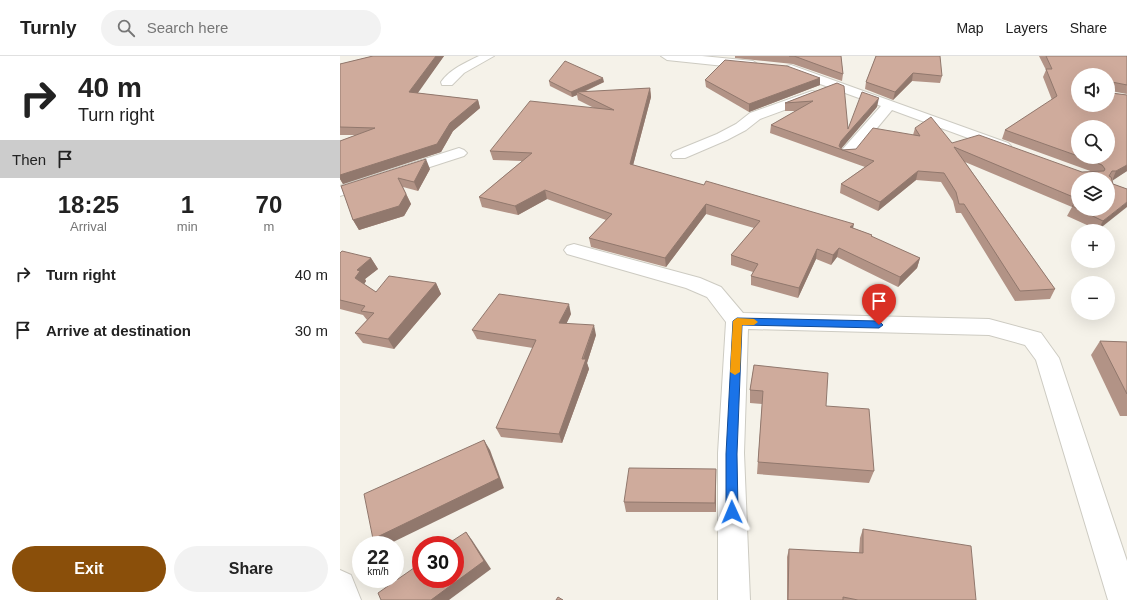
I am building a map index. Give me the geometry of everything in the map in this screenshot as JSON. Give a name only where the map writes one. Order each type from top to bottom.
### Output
[{"type":"street","points":[[447,82],[460,70],[488,56]]},
{"type":"street","points":[[667,56],[766,66]]},
{"type":"street","points":[[785,66],[1018,152]]},
{"type":"street","points":[[679,155],[722,137],[741,127],[755,116],[836,85]]},
{"type":"street","points":[[847,154],[889,105]]},
{"type":"street","points":[[340,191],[459,153]]},
{"type":"street","points":[[574,250],[693,283],[714,292],[737,321],[731,454],[734,600]]},
{"type":"street","points":[[737,321],[989,327],[1033,339],[1046,358],[1124,600]]},
{"type":"street","points":[[340,586],[345,600]]},
{"type":"building","points":[[373,56],[436,56],[409,92],[478,100],[450,123],[437,144],[340,175],[340,141],[375,128],[340,127],[340,64]]},
{"type":"building","points":[[794,56],[841,56],[843,74]]},
{"type":"building","points":[[876,56],[940,56],[942,76],[913,73],[895,92],[866,82]]},
{"type":"building","points":[[1046,56],[1127,56],[1127,85],[1115,83],[1115,68],[1071,68],[1071,112],[1115,112],[1115,94],[1127,95],[1127,165],[1116,171],[1082,172],[1104,171],[1105,169],[1099,164],[1115,164],[1115,120],[1071,120],[1071,154],[1005,130],[1057,96],[1046,69],[1052,69]]},
{"type":"building","points":[[725,60],[787,66],[820,78],[749,104],[705,80]]},
{"type":"building","points":[[565,61],[603,78],[571,92],[549,81]]},
{"type":"building","points":[[837,83],[844,86],[848,129],[862,92],[879,98],[841,141],[839,146],[842,150],[771,125],[813,101],[785,103]]},
{"type":"building","points":[[650,88],[630,164],[704,185],[706,181],[854,224],[850,227],[872,235],[871,236],[920,258],[900,277],[839,248],[833,255],[817,249],[799,288],[751,276],[758,264],[731,255],[760,221],[706,204],[665,258],[589,238],[612,214],[545,190],[515,206],[479,197],[532,153],[490,151],[530,101],[614,110],[577,92]]},
{"type":"building","points":[[931,117],[952,143],[979,135],[1082,172],[1071,172],[1071,196],[954,147],[1055,289],[1020,291],[964,204],[959,204],[956,192],[944,173],[918,171],[880,202],[841,184],[874,161],[842,150],[856,149],[873,128],[920,136],[915,128]]},
{"type":"building","points":[[426,159],[414,182],[398,178],[406,194],[399,206],[353,220],[341,186]]},
{"type":"building","points":[[1115,185],[1127,189],[1127,202],[1115,212]]},
{"type":"building","points":[[1093,216],[1109,216],[1103,221]]},
{"type":"building","points":[[342,251],[371,258],[357,270],[360,271],[355,278],[376,292],[389,276],[436,283],[388,339],[355,333],[374,313],[361,311],[365,306],[340,300],[340,253]]},
{"type":"building","points":[[499,294],[569,304],[559,323],[594,325],[582,359],[586,359],[559,434],[496,428],[536,340],[472,330]]},
{"type":"building","points":[[1100,341],[1127,342],[1127,394]]},
{"type":"building","points":[[754,365],[828,373],[826,406],[869,409],[874,471],[758,462],[763,391],[750,390]]},
{"type":"building","points":[[484,440],[499,478],[379,536],[372,536],[364,494]]},
{"type":"building","points":[[629,468],[716,469],[715,503],[624,502]]},
{"type":"building","points":[[863,529],[971,546],[976,600],[858,600],[843,597],[843,600],[788,600],[789,549],[863,553]]},
{"type":"building","points":[[466,532],[484,561],[464,576],[464,536],[460,536]]},
{"type":"building","points":[[412,569],[412,588],[447,588],[431,600],[381,600],[378,593],[385,588],[404,588],[404,575]]},
{"type":"building","points":[[558,597],[563,600],[556,600]]},
{"type":"slow traffic","points":[[735,372],[737,321],[754,322]]},
{"type":"route","points":[[732,512],[731,454],[737,321],[879,325]]}]
